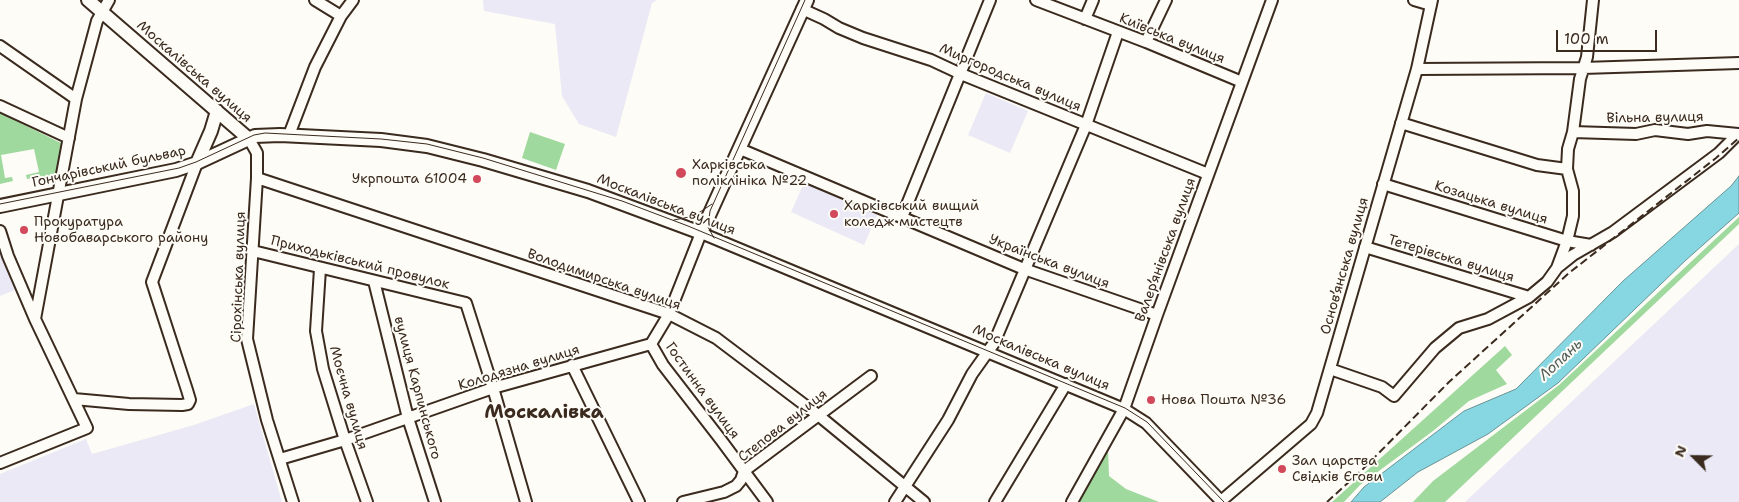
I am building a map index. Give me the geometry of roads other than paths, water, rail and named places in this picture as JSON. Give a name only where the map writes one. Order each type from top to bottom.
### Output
[{"type":"main road","name":"Москалівська вулиця","points":[[88,0],[249,139],[262,135],[289,135],[381,140],[427,146],[483,160],[588,191],[701,233]]},
{"type":"main road","points":[[701,233],[804,4]]},
{"type":"main road","points":[[197,163],[211,131],[217,111]]},
{"type":"main road","name":"Гончарівський бульвар","points":[[0,206],[176,170],[197,163],[249,139]]},
{"type":"street","points":[[35,319],[76,99],[90,44],[101,12],[109,0]]},
{"type":"street","points":[[316,0],[341,16]]},
{"type":"street","points":[[289,135],[315,67],[341,16],[354,0]]},
{"type":"street","points":[[902,217],[990,0]]},
{"type":"street","name":"Київська вулиця","points":[[1036,0],[1146,42],[1242,82]]},
{"type":"street","points":[[1085,18],[1093,0]]},
{"type":"street","points":[[1146,42],[1166,0]]},
{"type":"street","name":"Валер’янівська вулиця","points":[[1072,502],[1124,409],[1272,0]]},
{"type":"street","points":[[1414,0],[1432,3]]},
{"type":"street","points":[[1330,369],[1382,387],[1394,396],[1435,348],[1459,328],[1488,319],[1528,297],[1547,282],[1557,268],[1568,241],[1573,216],[1573,191],[1567,169],[1568,149],[1573,132],[1583,68],[1587,57],[1593,0]]},
{"type":"street","name":"Основ’янська вулиця","points":[[1221,502],[1311,424],[1317,413],[1401,123],[1432,3]]},
{"type":"street","name":"Миргородська вулиця","points":[[804,4],[824,19],[847,32],[931,60],[960,74],[1208,174]]},
{"type":"street","points":[[895,502],[948,420],[980,361],[994,343],[1086,124],[1118,32]]},
{"type":"street","points":[[0,46],[76,99]]},
{"type":"street","points":[[1416,69],[1583,68],[1739,63]]},
{"type":"street","points":[[0,106],[69,138]]},
{"type":"street","points":[[1401,123],[1537,165],[1567,169]]},
{"type":"street","name":"Вільна вулиця","points":[[1573,132],[1636,134],[1655,130],[1688,134],[1707,131],[1738,134]]},
{"type":"street","points":[[1557,268],[1613,232],[1719,153],[1738,134]]},
{"type":"street","name":"Сірохінська вулиця","points":[[249,139],[257,153],[258,178],[247,340],[267,420],[293,502]]},
{"type":"street","name":"Українська вулиця","points":[[740,149],[1024,269],[1157,315]]},
{"type":"street","points":[[74,399],[129,404],[182,406],[188,404],[190,400],[152,282],[197,163]]},
{"type":"street","name":"Володимирська вулиця","points":[[258,178],[669,314],[716,338],[818,416],[924,502]]},
{"type":"street","name":"Козацька вулиця","points":[[1383,184],[1568,241],[1591,245]]},
{"type":"street","points":[[0,232],[8,256],[35,319],[87,428],[0,463]]},
{"type":"street","points":[[651,344],[669,314],[701,233]]},
{"type":"street","name":"Москалівська вулиця","points":[[701,233],[1124,409],[1148,425],[1221,502]]},
{"type":"street","name":"Тетерівська вулиця","points":[[1365,247],[1528,297]]},
{"type":"street","name":"Приходьківський провулок","points":[[253,251],[320,269],[466,303],[493,388]]},
{"type":"street","name":"Моєчна вулиця","points":[[320,269],[316,331],[323,369],[367,502]]},
{"type":"street","name":"вулиця Карпинського","points":[[374,281],[408,418],[435,502]]},
{"type":"street","name":"Колодязна вулиця","points":[[280,459],[345,440],[493,388],[651,344]]},
{"type":"street","name":"Гостинна вулиця","points":[[651,344],[663,365],[766,502]]},
{"type":"street","points":[[572,365],[639,502]]},
{"type":"street","name":"Степова вулиця","points":[[683,502],[724,492],[736,486],[741,480],[744,471],[871,376]]},
{"type":"street","points":[[995,502],[1066,384]]},
{"type":"street","points":[[493,388],[526,502]]},
{"type":"water","name":"Лопань","points":[[1739,176],[1739,213],[1686,260],[1558,383],[1488,434],[1418,472],[1380,502],[1351,502],[1364,487],[1464,411],[1516,389],[1623,281],[1731,186]]},
{"type":"tram line","points":[[714,238],[708,227],[710,211],[805,0]]},
{"type":"tram line","points":[[0,204],[179,168],[254,135],[265,133],[381,139],[427,144],[483,158],[622,201],[688,226],[1125,408],[1147,422],[1224,502]]},
{"type":"tram line","points":[[674,220],[694,216],[712,204]]},
{"type":"railway","points":[[1327,502],[1361,471],[1449,382],[1569,273],[1739,138]]},
{"type":"place","name":"Харківська поліклініка №22","points":[[681,173]]},
{"type":"place","name":"Укрпошта 61004","points":[[477,179]]},
{"type":"place","name":"Харківський вищий коледж мистецтв","points":[[834,214]]},
{"type":"place","name":"Прокуратура Новобаварського району","points":[[24,230]]},
{"type":"place","name":"Нова Пошта №36","points":[[1151,400]]},
{"type":"place","name":"Зал царства Свідків Єгови","points":[[1282,469]]},
{"type":"district","name":"Москалівка","points":[[544,413]]}]
